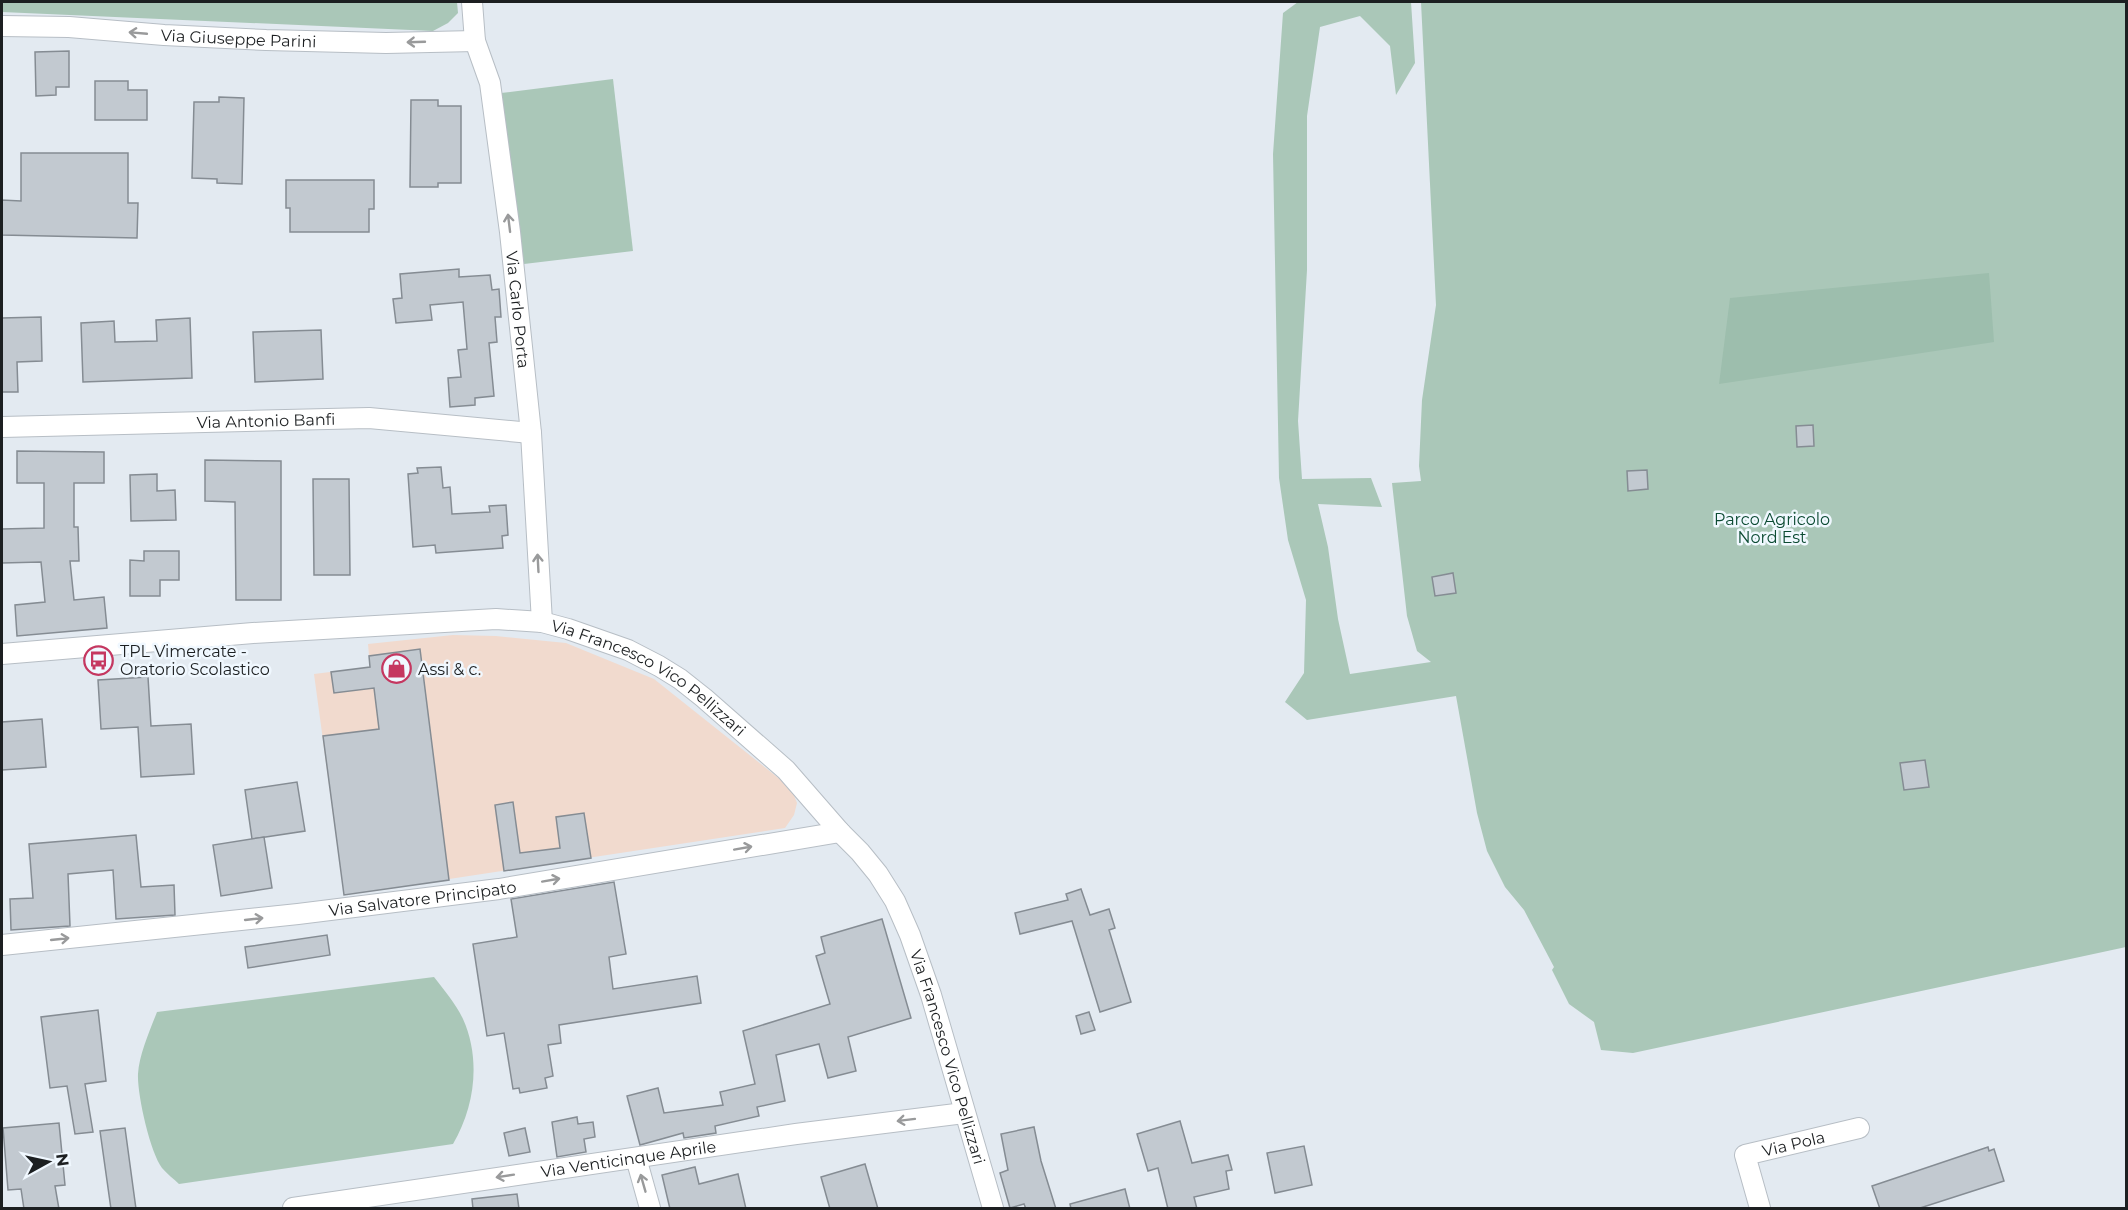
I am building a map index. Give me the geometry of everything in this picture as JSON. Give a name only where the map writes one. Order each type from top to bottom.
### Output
[{"type":"street","name":"Via Carlo Porta","points":[[472,2],[475,41],[490,83],[510,232],[531,433],[542,622]]},
{"type":"street","name":"Via Giuseppe Parini","points":[[2,26],[69,27],[164,35],[350,42],[475,41]]},
{"type":"street","name":"Via Antonio Banfi","points":[[2,427],[369,418],[531,433]]},
{"type":"street","name":"Via Francesco Vico Pellizzari","points":[[2,654],[174,639],[496,619],[542,622],[568,628],[628,650],[680,679],[745,732],[786,770],[840,832],[861,852],[895,901],[931,994],[993,1209]]},
{"type":"street","name":"Via Salvatore Principato","points":[[2,945],[298,914],[499,889],[840,832]]},
{"type":"street","name":"Via Venticinque Aprile","points":[[293,1209],[796,1134],[964,1113]]},
{"type":"street","name":"Via Pola","points":[[1760,1209],[1745,1155],[1859,1128]]},
{"type":"street","points":[[636,1158],[650,1209]]},
{"type":"shaded area","points":[[453,635],[496,636],[566,643],[654,679],[791,788],[797,803],[794,815],[785,828],[344,895],[314,674],[370,667],[368,644]]},
{"type":"green space","points":[[2,2],[457,2],[458,13],[448,23],[433,31],[2,12]]},
{"type":"green space","name":"Parco Agricolo Nord Est","points":[[1298,2],[1411,2],[1415,63],[1396,95],[1390,46],[1360,16],[1320,27],[1307,116],[1307,270],[1298,421],[1302,479],[1371,478],[1382,507],[1318,504],[1328,547],[1338,619],[1350,674],[1431,662],[1417,651],[1407,616],[1392,483],[1421,481],[1419,466],[1422,400],[1436,305],[1421,2],[2126,2],[2126,947],[1633,1053],[1601,1050],[1594,1022],[1569,1004],[1552,970],[1554,967],[1524,910],[1505,887],[1487,851],[1477,813],[1456,696],[1307,720],[1285,702],[1304,673],[1306,600],[1288,540],[1279,478],[1273,154],[1283,13]]},
{"type":"green space","points":[[613,79],[633,251],[524,264],[501,93]]},
{"type":"green space","points":[[1989,273],[1994,342],[1719,384],[1730,298]]},
{"type":"green space","points":[[434,977],[450,997],[463,1019],[469,1034],[474,1066],[471,1099],[453,1144],[179,1184],[162,1168],[149,1136],[138,1083],[140,1059],[157,1012]]},
{"type":"building","points":[[69,51],[69,87],[56,87],[56,95],[36,96],[35,52]]},
{"type":"building","points":[[95,81],[128,81],[128,90],[147,90],[147,120],[95,120]]},
{"type":"building","points":[[219,97],[244,98],[242,184],[217,183],[217,179],[192,178],[194,102],[219,102]]},
{"type":"building","points":[[411,100],[438,100],[438,106],[461,106],[461,183],[438,183],[438,187],[410,187]]},
{"type":"building","points":[[21,153],[128,153],[128,203],[138,203],[137,238],[2,235],[2,200],[21,201]]},
{"type":"building","points":[[286,180],[374,180],[374,209],[369,209],[369,232],[290,232],[290,208],[286,208]]},
{"type":"building","points":[[459,269],[459,277],[490,275],[492,290],[499,289],[501,317],[495,317],[497,342],[489,343],[494,396],[475,398],[475,405],[450,407],[448,378],[461,377],[458,350],[467,349],[463,302],[430,305],[432,320],[396,323],[393,299],[402,298],[400,274]]},
{"type":"building","points":[[41,317],[42,361],[17,362],[18,392],[2,392],[2,318]]},
{"type":"building","points":[[190,318],[192,378],[83,382],[81,323],[114,321],[115,342],[157,341],[156,320]]},
{"type":"building","points":[[321,330],[323,379],[255,382],[253,332]]},
{"type":"building","points":[[1813,425],[1814,446],[1797,447],[1796,426]]},
{"type":"building","points":[[17,451],[104,452],[104,483],[74,483],[74,527],[78,527],[79,561],[70,561],[74,600],[104,597],[107,628],[17,636],[15,605],[45,602],[41,562],[2,563],[2,529],[44,528],[44,483],[17,483]]},
{"type":"building","points":[[205,460],[281,461],[281,600],[236,600],[235,502],[205,501]]},
{"type":"building","points":[[441,467],[443,488],[450,487],[452,514],[490,512],[489,506],[506,505],[508,535],[502,536],[503,548],[436,553],[435,545],[413,547],[408,474],[418,473],[417,468]]},
{"type":"building","points":[[1647,470],[1648,489],[1628,491],[1627,471]]},
{"type":"building","points":[[157,474],[157,491],[175,490],[176,520],[131,521],[130,475]]},
{"type":"building","points":[[313,479],[349,479],[350,575],[314,575]]},
{"type":"building","points":[[144,551],[179,551],[179,580],[160,580],[160,596],[130,596],[130,560],[144,561]]},
{"type":"building","points":[[1453,573],[1456,593],[1435,596],[1432,577]]},
{"type":"building","points":[[420,649],[449,880],[344,895],[323,736],[379,729],[374,688],[334,693],[331,672],[370,667],[369,656]]},
{"type":"building","points":[[148,677],[151,726],[191,724],[194,774],[141,777],[138,727],[101,729],[98,680]]},
{"type":"building","points":[[42,719],[46,767],[2,770],[2,722]]},
{"type":"building","points":[[1925,760],[1929,787],[1904,790],[1900,763]]},
{"type":"building","points":[[297,782],[305,831],[252,839],[245,790]]},
{"type":"building","points":[[513,802],[520,853],[560,848],[556,817],[584,813],[591,858],[504,871],[495,805]]},
{"type":"building","points":[[136,835],[141,887],[174,885],[175,915],[116,919],[113,870],[68,874],[70,926],[11,930],[10,899],[33,898],[29,844]]},
{"type":"building","points":[[264,837],[272,888],[221,896],[213,845]]},
{"type":"building","points":[[614,882],[626,954],[609,957],[613,989],[697,976],[701,1003],[559,1025],[561,1043],[548,1045],[553,1076],[545,1078],[547,1088],[520,1093],[519,1088],[513,1089],[504,1033],[487,1036],[473,944],[517,937],[511,899]]},
{"type":"building","points":[[1081,889],[1090,915],[1109,909],[1115,928],[1109,930],[1131,1002],[1100,1012],[1072,921],[1020,934],[1015,913],[1068,900],[1066,894]]},
{"type":"building","points":[[882,919],[911,1018],[848,1037],[856,1071],[828,1078],[819,1044],[776,1055],[785,1101],[757,1107],[759,1116],[715,1126],[716,1133],[684,1138],[683,1133],[640,1145],[627,1096],[658,1088],[664,1113],[723,1105],[720,1092],[755,1084],[743,1031],[830,1004],[816,956],[825,953],[821,937]]},
{"type":"building","points":[[327,935],[330,955],[248,968],[245,947]]},
{"type":"building","points":[[98,1010],[106,1081],[85,1084],[93,1132],[75,1134],[67,1086],[50,1088],[41,1017]]},
{"type":"building","points":[[1089,1012],[1095,1030],[1081,1034],[1076,1016]]},
{"type":"building","points":[[577,1117],[578,1124],[593,1122],[595,1137],[584,1139],[586,1152],[557,1157],[552,1122]]},
{"type":"building","points":[[1180,1121],[1192,1163],[1228,1155],[1232,1170],[1226,1171],[1229,1189],[1194,1197],[1197,1209],[1168,1209],[1158,1168],[1148,1171],[1137,1134]]},
{"type":"building","points":[[59,1123],[65,1185],[55,1186],[59,1209],[24,1209],[21,1189],[8,1190],[3,1128]]},
{"type":"building","points":[[1034,1127],[1041,1161],[1056,1209],[1026,1209],[1024,1204],[1010,1208],[1000,1173],[1008,1170],[1001,1134]]},
{"type":"building","points":[[125,1128],[136,1209],[111,1209],[100,1131]]},
{"type":"building","points":[[525,1128],[530,1152],[509,1156],[504,1133]]},
{"type":"building","points":[[1304,1146],[1312,1185],[1275,1193],[1267,1153]]},
{"type":"building","points":[[1988,1147],[1989,1151],[1994,1149],[2004,1181],[1917,1209],[1880,1209],[1872,1186]]},
{"type":"building","points":[[865,1164],[878,1209],[830,1209],[821,1177]]},
{"type":"building","points":[[695,1167],[699,1184],[738,1174],[746,1209],[670,1209],[662,1175]]},
{"type":"building","points":[[1125,1189],[1130,1209],[1071,1209],[1070,1204]]},
{"type":"building","points":[[517,1194],[519,1209],[473,1209],[472,1199]]},
{"type":"place","name":"TPL Vimercate - Oratorio Scolastico","points":[[99,660]]},
{"type":"place","name":"Assi & c.","points":[[397,669]]}]
